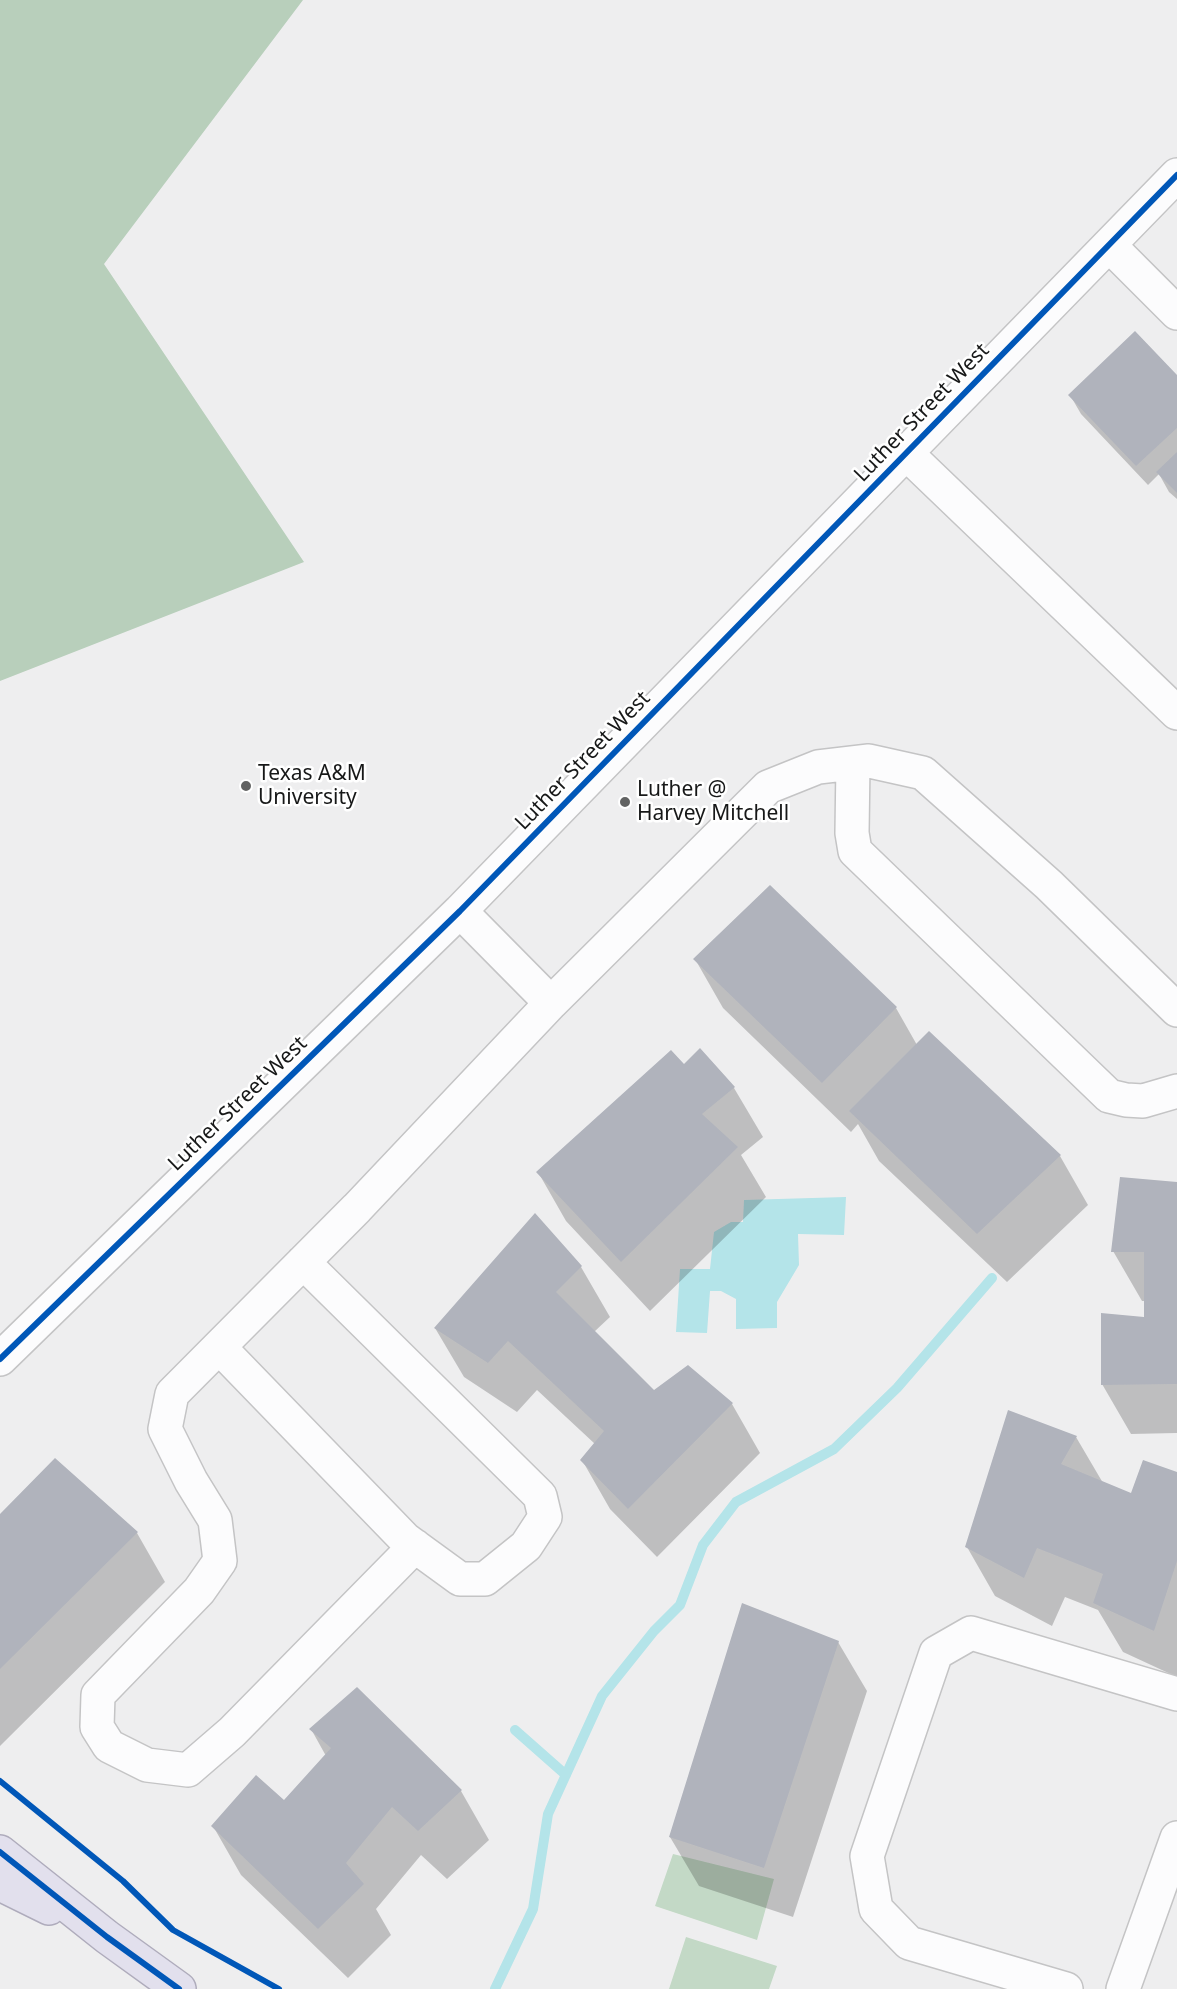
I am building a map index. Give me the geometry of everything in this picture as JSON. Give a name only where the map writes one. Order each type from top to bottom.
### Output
[{"type":"highway","points":[[0,1852],[107,1937],[178,1989]]},
{"type":"highway","points":[[0,1884],[107,1937]]},
{"type":"street","name":"Luther Street West","points":[[0,1359],[460,911],[1177,175]]},
{"type":"street","points":[[1109,245],[1177,313]]},
{"type":"street","points":[[906,453],[1177,713]]},
{"type":"street","points":[[415,1546],[232,1732],[188,1770],[147,1766],[109,1746],[97,1727],[98,1695],[199,1591],[220,1561],[216,1520],[190,1481],[165,1429],[172,1394],[303,1262],[551,1003],[768,788],[818,767],[869,761],[923,773],[1049,885],[1177,1010]]},
{"type":"street","points":[[853,763],[852,833],[855,851],[1109,1096],[1143,1101],[1177,1091]]},
{"type":"street","points":[[460,911],[551,1003]]},
{"type":"street","points":[[219,1347],[405,1539],[460,1579],[485,1579],[526,1546],[545,1517],[540,1496],[303,1262]]},
{"type":"street","points":[[1066,1989],[909,1943],[876,1909],[867,1856],[936,1653],[971,1633],[1177,1694]]},
{"type":"street","points":[[1123,1989],[1177,1838]]},
{"type":"green space","points":[[0,0],[303,0],[104,264],[304,562],[0,681]]},
{"type":"green space","points":[[673,1854],[774,1879],[757,1940],[655,1906]]},
{"type":"green space","points":[[686,1937],[777,1966],[769,1989],[669,1989]]},
{"type":"water","points":[[846,1197],[844,1235],[798,1234],[799,1265],[777,1302],[777,1328],[736,1329],[736,1299],[721,1291],[710,1291],[707,1333],[676,1332],[680,1269],[710,1269],[714,1232],[731,1222],[743,1222],[744,1200]]},
{"type":"building","points":[[1135,331],[1177,375],[1177,428],[1136,466],[1068,395]]},
{"type":"building","points":[[1177,452],[1177,493],[1156,472]]},
{"type":"building","points":[[770,885],[897,1007],[822,1083],[693,959]]},
{"type":"building","points":[[929,1031],[1061,1155],[977,1234],[849,1111]]},
{"type":"building","points":[[700,1048],[735,1087],[702,1114],[738,1147],[621,1262],[536,1172],[671,1050],[684,1064]]},
{"type":"building","points":[[1120,1177],[1177,1182],[1177,1384],[1101,1385],[1101,1313],[1144,1317],[1144,1252],[1111,1252]]},
{"type":"building","points":[[535,1213],[582,1266],[556,1292],[654,1390],[688,1365],[733,1403],[628,1509],[580,1460],[604,1431],[508,1341],[488,1363],[434,1328]]},
{"type":"building","points":[[1008,1410],[1077,1436],[1061,1464],[1131,1493],[1143,1460],[1177,1472],[1177,1561],[1154,1631],[1093,1603],[1103,1574],[1037,1548],[1024,1578],[965,1547]]},
{"type":"building","points":[[55,1458],[138,1532],[0,1669],[0,1514]]},
{"type":"building","points":[[742,1603],[839,1641],[764,1868],[669,1837]]},
{"type":"building","points":[[357,1687],[462,1790],[418,1831],[392,1807],[346,1863],[364,1884],[318,1929],[211,1826],[256,1775],[284,1800],[331,1748],[309,1729]]},
{"type":"waterway","points":[[495,1989],[533,1909],[548,1814],[602,1696],[654,1631],[680,1605],[703,1545],[736,1502],[834,1449],[897,1388],[992,1278]]},
{"type":"waterway","points":[[515,1730],[566,1775]]},
{"type":"cycle path","points":[[0,1359],[460,911],[1177,175]]},
{"type":"cycle path","points":[[0,1781],[123,1881],[173,1930],[279,1989]]},
{"type":"cycle path","points":[[0,1852],[107,1937],[179,1989]]},
{"type":"place","name":"Texas A&M University","points":[[246,786]]},
{"type":"place","name":"Luther @ Harvey Mitchell","points":[[625,802]]}]
